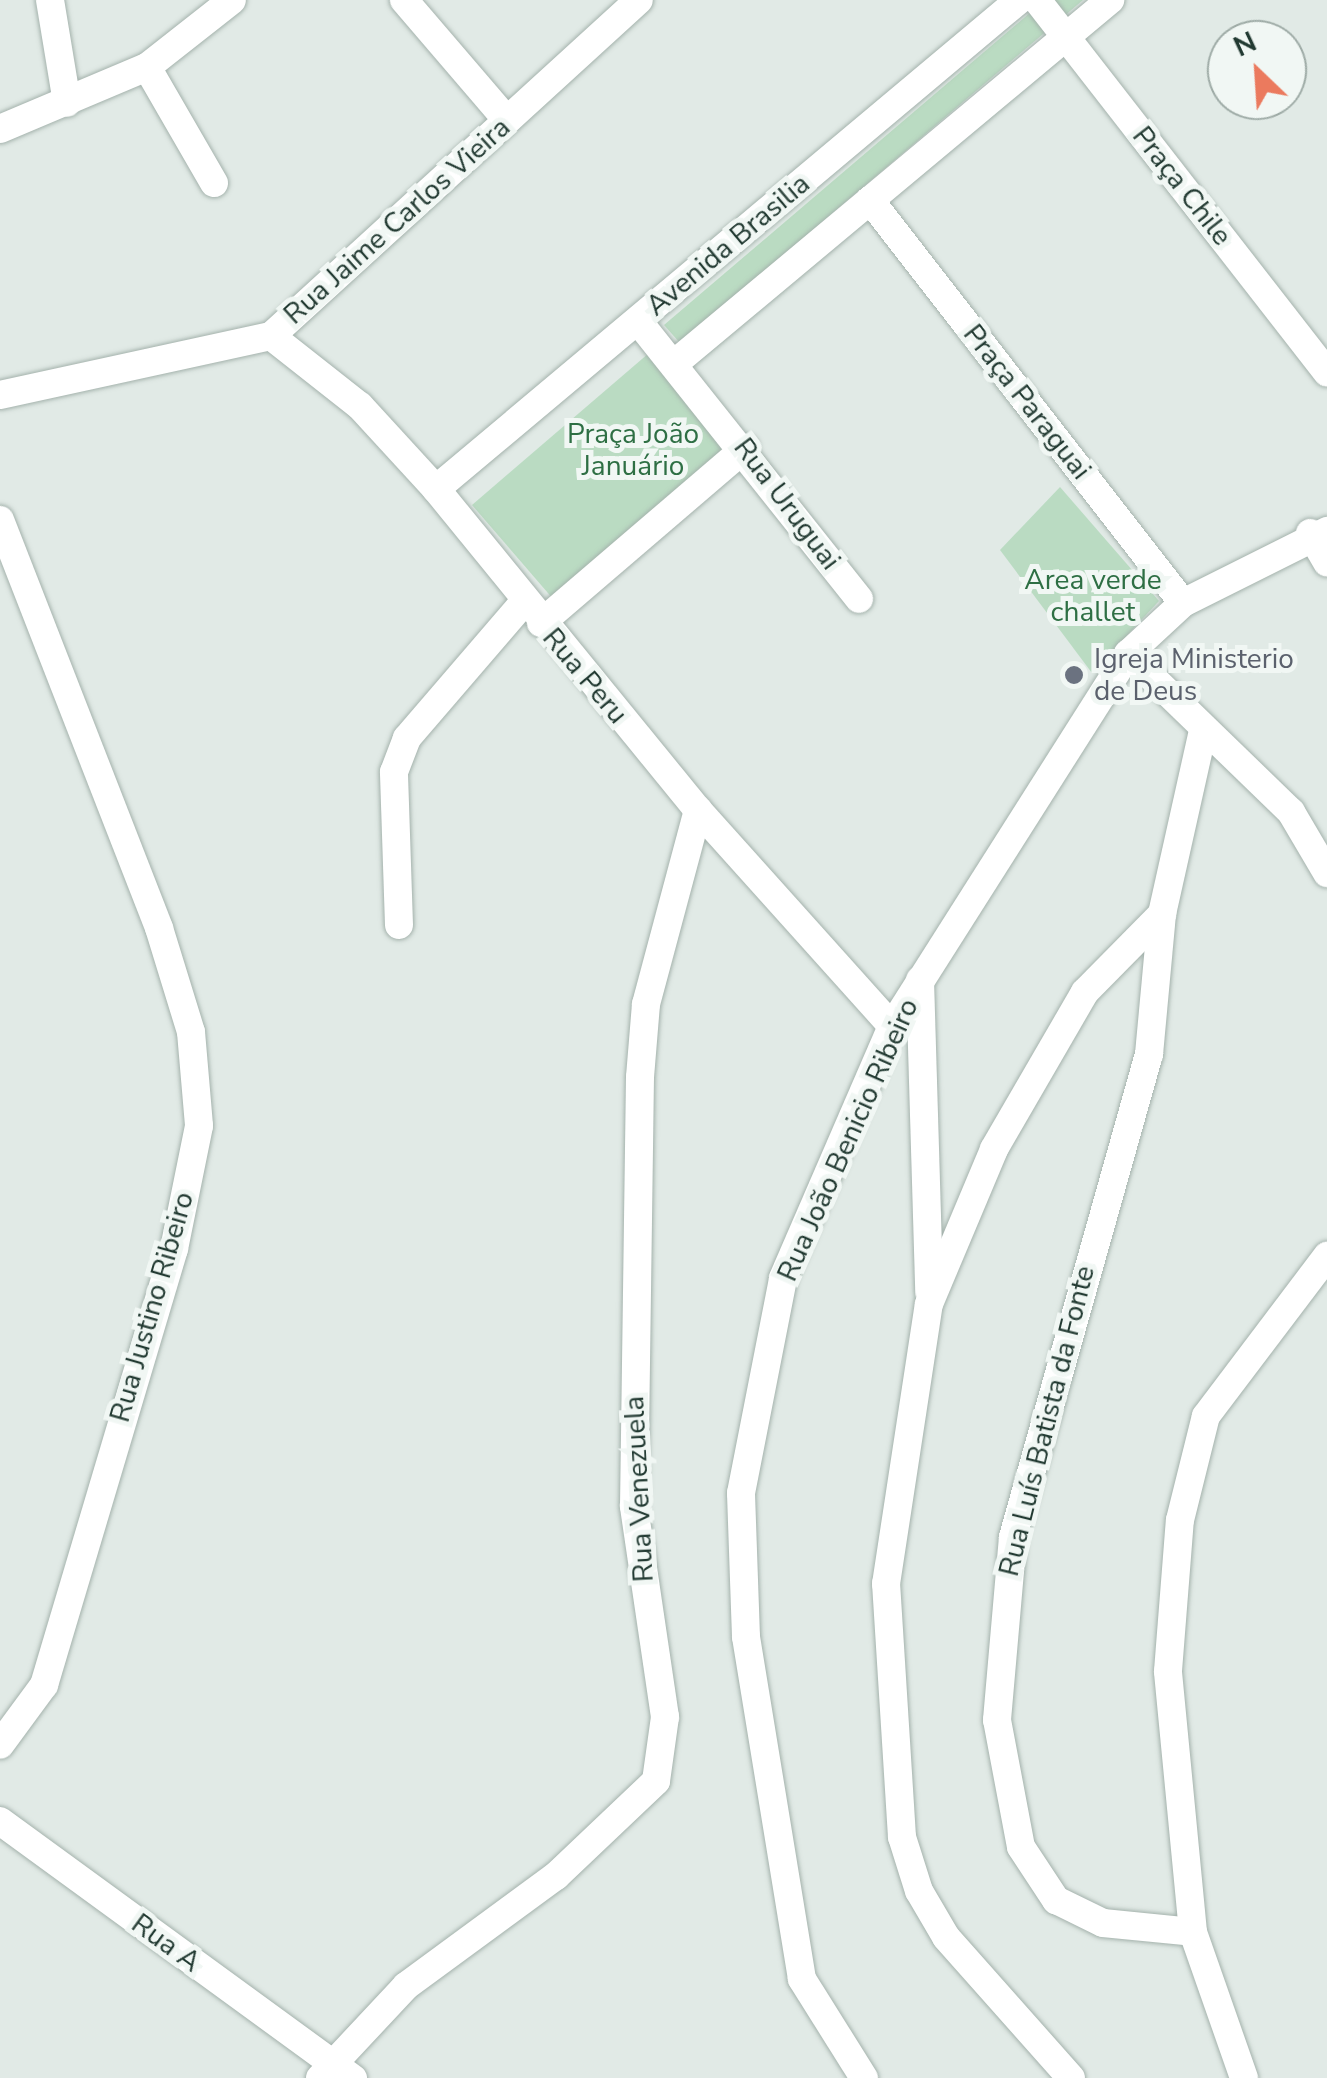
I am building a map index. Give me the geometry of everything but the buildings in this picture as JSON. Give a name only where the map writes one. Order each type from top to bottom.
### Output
[{"type":"street","points":[[50,0],[67,103]]},
{"type":"street","points":[[0,129],[148,67],[232,0]]},
{"type":"street","points":[[404,0],[507,120]]},
{"type":"street","name":"Rua Jaime Carlos Vieira","points":[[0,395],[271,336],[640,0]]},
{"type":"street","name":"Avenida Brasilia","points":[[436,490],[1019,0]]},
{"type":"street","name":"Praça Chile","points":[[1037,0],[1327,372]]},
{"type":"street","name":"Avenida Brasilia","points":[[675,363],[1110,0]]},
{"type":"street","points":[[148,67],[214,183]]},
{"type":"street","name":"Praça Paraguai","points":[[870,200],[1183,603]]},
{"type":"street","name":"Rua Uruguai","points":[[638,321],[745,448],[859,599]]},
{"type":"street","name":"Rua Peru","points":[[271,336],[360,406],[436,490],[532,613],[698,810],[892,1026]]},
{"type":"street","points":[[399,925],[394,772],[406,738],[532,613],[745,448]]},
{"type":"street","name":"Rua Justino Ribeiro","points":[[0,520],[160,928],[191,1032],[199,1126],[174,1249],[44,1685],[0,1745]]},
{"type":"street","points":[[1319,532],[1327,562]]},
{"type":"street","name":"Rua João Benicio Ribeiro","points":[[864,2078],[811,2000],[797,1956],[746,1637],[742,1493],[783,1278],[892,1026],[1128,654],[1183,603],[1319,532]]},
{"type":"street","points":[[1128,654],[1202,730],[1291,812],[1327,872]]},
{"type":"street","name":"Rua Luís Batista da Fonte","points":[[1194,1932],[1076,1915],[1039,1879],[1008,1807],[996,1681],[1013,1537],[1149,1054],[1162,914],[1202,730]]},
{"type":"street","name":"Rua Venezuela","points":[[334,2074],[406,1986],[556,1876],[656,1780],[665,1716],[634,1506],[640,1077],[646,1004],[698,810]]},
{"type":"street","points":[[929,1304],[994,1148],[1085,992],[1162,914]]},
{"type":"street","points":[[920,978],[929,1304],[884,1618],[902,1838],[946,1937],[1071,2078]]},
{"type":"street","points":[[1244,2078],[1194,1932],[1168,1671],[1190,1464],[1229,1378],[1327,1256]]},
{"type":"street","name":"Rua A","points":[[0,1821],[334,2074]]},
{"type":"green space","points":[[1045,0],[1083,0],[680,343],[664,325]]},
{"type":"green space","name":"Praça João Januário","points":[[656,347],[739,443],[554,600],[472,505]]},
{"type":"green space","name":"Area verde challet","points":[[1060,487],[1159,601],[1092,673],[1000,550]]},
{"type":"place","name":"Igreja Ministerio de Deus","points":[[1074,675]]}]
